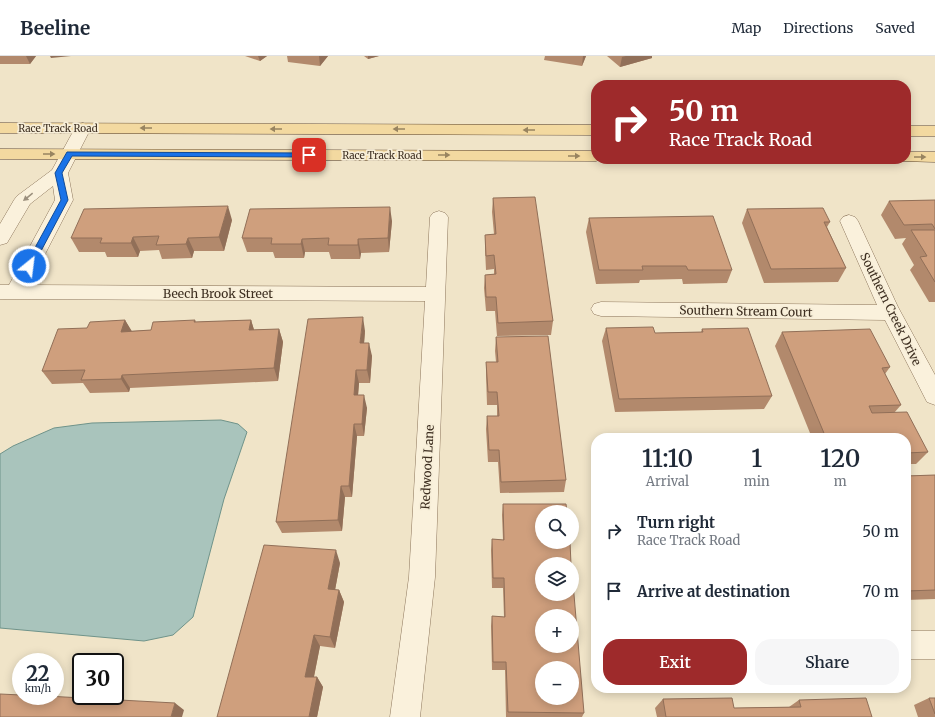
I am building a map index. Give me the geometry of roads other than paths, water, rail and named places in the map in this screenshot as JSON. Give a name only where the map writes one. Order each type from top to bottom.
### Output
[{"type":"main road","name":"Race Track Road","points":[[0,128],[591,130]]},
{"type":"main road","points":[[911,131],[935,131]]},
{"type":"main road","name":"Race Track Road","points":[[0,154],[591,156]]},
{"type":"main road","points":[[911,157],[935,157]]},
{"type":"street","points":[[0,239],[23,200],[59,173],[83,128]]},
{"type":"street","points":[[7,292],[64,200],[59,173]]},
{"type":"street","name":"Redwood Lane","points":[[405,717],[422,577],[439,217]]},
{"type":"street","name":"Southern Creek Drive","points":[[849,221],[891,313],[935,396]]},
{"type":"street","name":"Beech Brook Street","points":[[7,292],[435,294]]},
{"type":"street","name":"Southern Stream Court","points":[[601,309],[891,313]]},
{"type":"street","points":[[911,645],[935,645]]},
{"type":"water","points":[[221,420],[238,424],[247,432],[224,499],[193,617],[173,635],[144,641],[0,628],[0,454],[13,446],[54,428],[92,423]]}]
